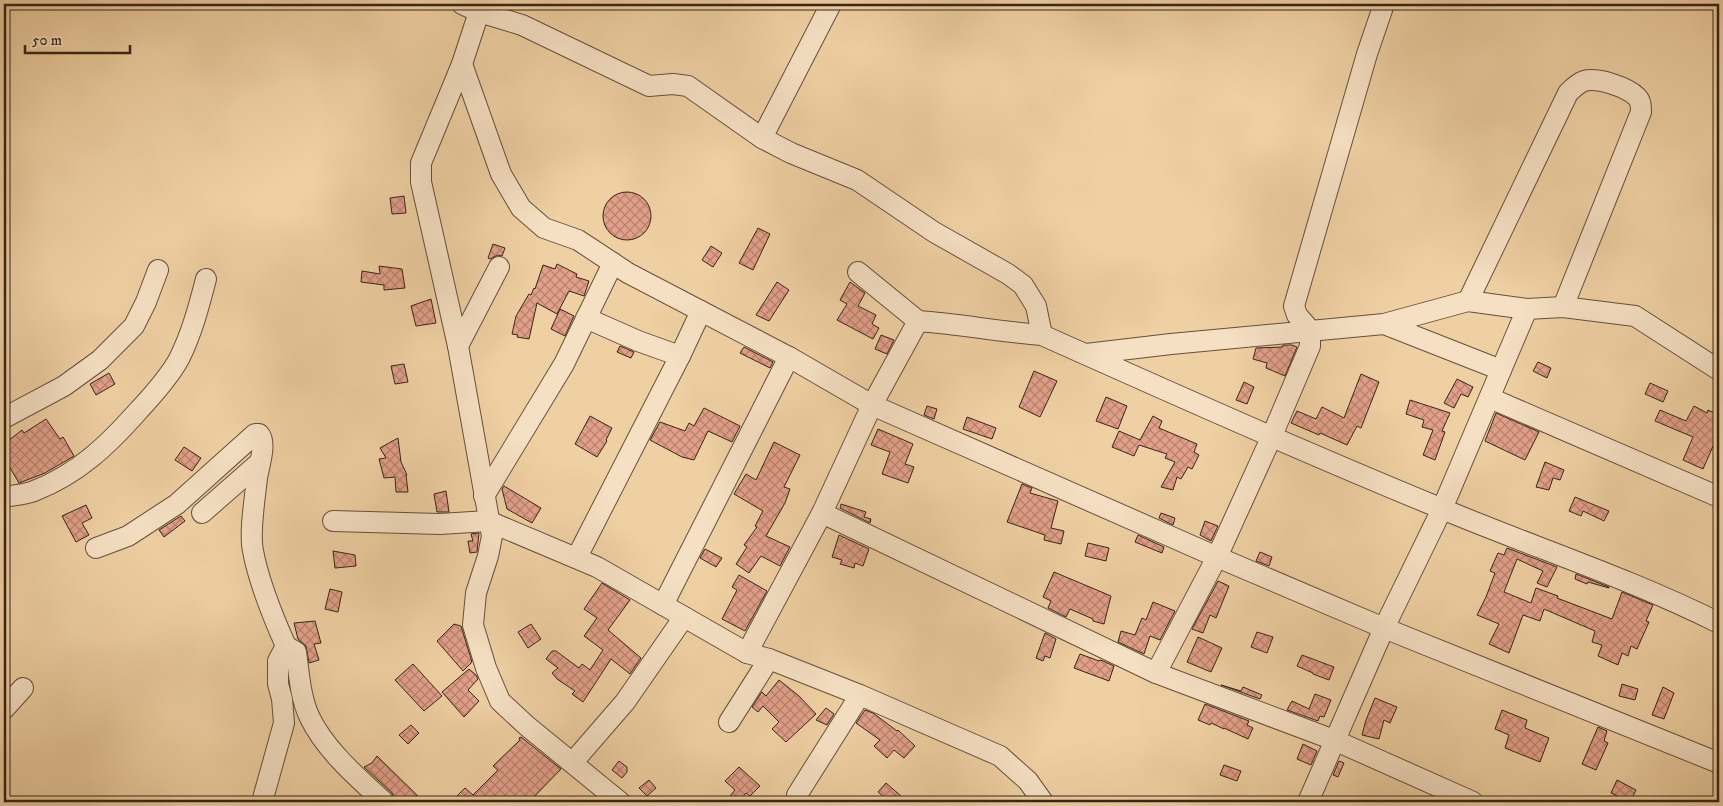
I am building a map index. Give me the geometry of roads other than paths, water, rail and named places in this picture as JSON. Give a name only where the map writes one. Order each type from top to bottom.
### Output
[{"type":"street","points":[[762,138],[831,4]]},
{"type":"street","points":[[1156,673],[1217,557],[1310,346],[1310,330],[1297,315],[1294,306],[1367,54],[1384,4]]},
{"type":"street","points":[[620,802],[527,726],[500,701],[486,668],[473,625],[476,593],[488,556],[492,536],[458,346],[421,182],[421,163],[462,64],[471,8],[522,25],[649,86],[674,84],[688,86],[762,138],[791,153],[857,180],[934,232],[1008,274],[1022,285],[1036,306],[1042,335]]},
{"type":"street","points":[[462,64],[501,174],[521,208],[544,228],[578,240],[628,274],[789,357],[872,405],[1217,557],[1384,628],[1719,763]]},
{"type":"street","points":[[1468,301],[1568,93],[1586,80],[1597,80],[1627,90],[1637,97],[1640,102],[1641,112],[1563,307]]},
{"type":"street","points":[[484,496],[564,364],[613,263]]},
{"type":"street","points":[[458,346],[498,267]]},
{"type":"street","points":[[4,418],[64,386],[100,360],[134,326],[146,302],[158,270]]},
{"type":"street","points":[[858,272],[918,321],[1042,335],[1271,438],[1442,509],[1653,592],[1719,623]]},
{"type":"street","points":[[4,498],[32,492],[74,471],[97,454],[123,429],[150,399],[178,361],[197,315],[206,279]]},
{"type":"street","points":[[1084,354],[1384,324],[1468,301],[1527,309],[1563,307],[1636,316],[1719,370]]},
{"type":"street","points":[[1308,802],[1384,628],[1442,509],[1527,309]]},
{"type":"street","points":[[576,558],[680,356],[701,311]]},
{"type":"street","points":[[586,318],[638,341],[680,356]]},
{"type":"street","points":[[747,653],[822,513],[872,405],[918,321]]},
{"type":"street","points":[[1384,324],[1501,370]]},
{"type":"street","points":[[663,605],[789,357]]},
{"type":"street","points":[[1490,398],[1719,497]]},
{"type":"street","points":[[96,548],[128,536],[177,504],[255,434],[259,434],[264,442],[259,463],[253,512],[252,550],[265,590],[286,646],[296,652],[302,692],[309,715],[326,744],[384,802]]},
{"type":"street","points":[[202,513],[259,463]]},
{"type":"street","points":[[822,513],[1156,673],[1334,740],[1473,802]]},
{"type":"street","points":[[333,521],[440,524],[488,521],[597,567],[747,653],[769,659],[860,695],[1000,756],[1028,780],[1043,802]]},
{"type":"street","points":[[573,762],[625,702],[684,618]]},
{"type":"street","points":[[262,802],[284,723],[282,699],[278,684],[278,661],[286,646]]},
{"type":"street","points":[[729,722],[769,659]]},
{"type":"street","points":[[4,709],[24,688]]},
{"type":"street","points":[[797,795],[860,695]]}]
